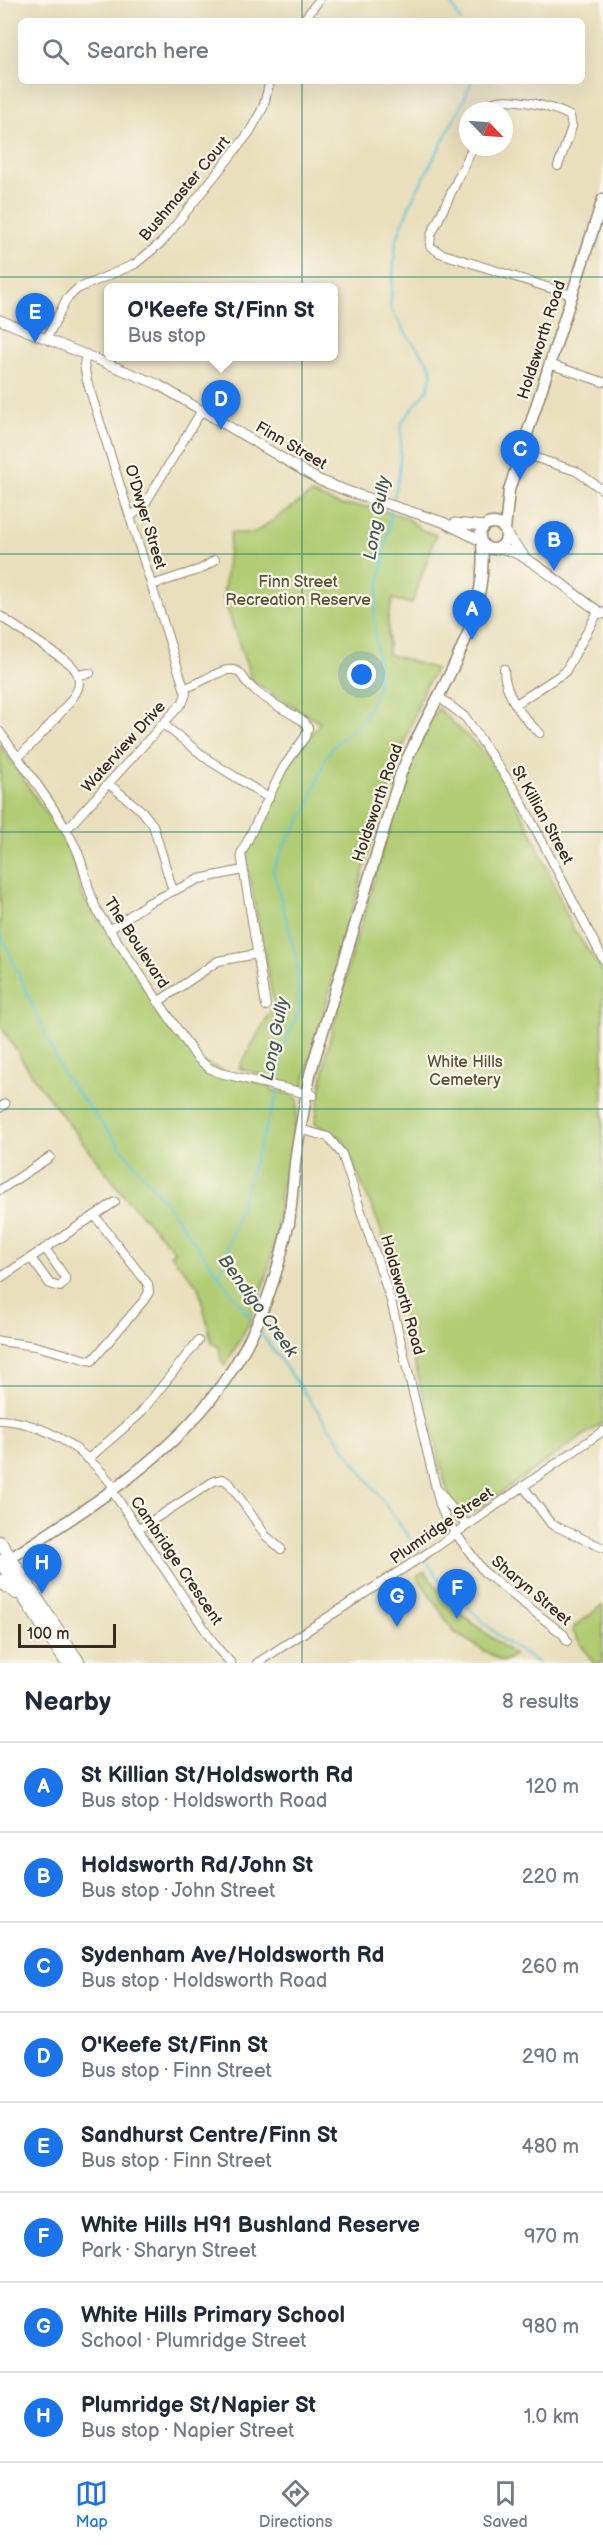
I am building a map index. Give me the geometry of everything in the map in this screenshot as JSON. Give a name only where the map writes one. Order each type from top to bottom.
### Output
[{"type":"highway","points":[[3,1557],[28,1603],[67,1663]]},
{"type":"highway","points":[[3,1557],[79,1663]]},
{"type":"highway","points":[[0,1581],[28,1603]]},
{"type":"main road","name":"Holdsworth Road","points":[[505,532],[509,490],[603,199]]},
{"type":"main road","name":"Holdsworth Road","points":[[486,525],[509,490]]},
{"type":"main road","points":[[496,523],[505,532],[504,542],[498,548],[489,548],[482,542],[480,533],[486,525],[496,523]]},
{"type":"main road","name":"Holdsworth Road","points":[[3,1557],[67,1513],[113,1488],[154,1458],[189,1426],[217,1394],[243,1355],[267,1304],[279,1269],[289,1224],[303,1129],[333,998],[397,784],[413,745],[440,697],[463,647],[479,591],[483,565],[482,542]]},
{"type":"main road","name":"Holdsworth Road","points":[[479,591],[498,548]]},
{"type":"street","points":[[305,18],[319,0]]},
{"type":"street","name":"Bushmaster Court","points":[[47,338],[66,300],[77,289],[135,264],[162,242],[249,133],[262,108],[269,84]]},
{"type":"street","points":[[495,102],[502,100],[536,104],[570,116],[572,127],[558,166]]},
{"type":"street","points":[[469,156],[431,234],[429,241],[431,248],[440,253],[572,295]]},
{"type":"street","name":"Finn Street","points":[[0,320],[157,384],[311,476],[346,491],[443,522],[482,542]]},
{"type":"street","name":"O'Dwyer Street","points":[[86,354],[84,367],[86,378],[185,688]]},
{"type":"street","points":[[549,364],[603,382]]},
{"type":"street","points":[[131,516],[143,507],[202,410]]},
{"type":"street","points":[[521,453],[576,471],[603,490]]},
{"type":"street","name":"Finn Street","points":[[443,522],[486,525]]},
{"type":"street","points":[[505,532],[526,558]]},
{"type":"street","points":[[498,548],[511,550],[526,558],[601,613],[565,672],[516,704]]},
{"type":"street","points":[[152,585],[201,569],[214,560]]},
{"type":"street","points":[[0,616],[69,663],[78,675],[79,683],[75,695],[18,757]]},
{"type":"street","points":[[504,669],[506,686],[516,704],[525,719],[540,733]]},
{"type":"street","points":[[185,688],[194,686],[210,676],[230,670],[236,671],[243,675],[252,687],[305,724],[308,730],[307,735],[288,759],[242,851],[243,870],[266,1006]]},
{"type":"street","points":[[78,675],[90,673]]},
{"type":"street","name":"Waterview Drive","points":[[66,830],[184,700],[185,688]]},
{"type":"street","name":"St Killian Street","points":[[440,697],[466,718],[518,795],[603,959]]},
{"type":"street","points":[[163,724],[210,761],[269,798]]},
{"type":"street","name":"The Boulevard","points":[[0,732],[66,830],[78,852],[91,898],[109,930],[194,1053],[205,1065],[220,1073],[310,1094]]},
{"type":"street","points":[[109,784],[145,814],[153,825],[173,891]]},
{"type":"street","points":[[109,930],[142,907],[173,891],[208,876],[243,870]]},
{"type":"street","points":[[158,1002],[218,961],[257,954]]},
{"type":"street","name":"Holdsworth Road","points":[[303,1129],[328,1137],[342,1154],[391,1300],[442,1512],[455,1533]]},
{"type":"street","points":[[0,1190],[50,1157]]},
{"type":"street","points":[[0,1278],[115,1202]]},
{"type":"street","points":[[0,1341],[35,1346],[92,1361],[145,1299],[149,1292],[148,1284],[95,1216]]},
{"type":"street","points":[[31,1258],[50,1284],[60,1287],[64,1284],[65,1276],[45,1248]]},
{"type":"street","points":[[88,1459],[139,1415],[198,1341]]},
{"type":"street","name":"Cambridge Crescent","points":[[0,1420],[25,1423],[45,1430],[88,1459],[113,1488],[218,1649],[231,1663]]},
{"type":"street","name":"Plumridge Street","points":[[261,1662],[429,1552],[603,1431]]},
{"type":"street","points":[[139,1529],[214,1481],[223,1479],[230,1484],[266,1536],[281,1549]]},
{"type":"street","points":[[523,1486],[551,1524],[603,1548]]},
{"type":"street","name":"Holdsworth Road","points":[[438,1490],[459,1518],[467,1524]]},
{"type":"street","name":"Sharyn Street","points":[[455,1533],[484,1572],[564,1635],[567,1641]]},
{"type":"street","name":"Cambridge Crescent","points":[[218,1649],[224,1663]]},
{"type":"green space","name":"Finn Street Recreation Reserve","points":[[311,494],[341,505],[370,507],[406,517],[422,530],[436,535],[412,604],[393,599],[388,616],[388,654],[436,669],[423,691],[379,816],[303,1086],[299,1088],[271,1081],[270,1077],[239,1068],[274,1005],[245,853],[291,761],[320,723],[252,681],[223,598],[231,533],[254,533]]},
{"type":"green space","name":"White Hills Cemetery","points":[[438,708],[496,764],[534,838],[572,927],[603,972],[603,1422],[463,1519],[451,1500],[446,1486],[380,1227],[342,1138],[315,1124],[327,1050],[352,954],[408,765]]},
{"type":"green space","points":[[0,744],[70,849],[83,898],[196,1060],[271,1088],[271,1090],[293,1094],[298,1100],[292,1155],[281,1187],[276,1237],[266,1279],[248,1325],[225,1366],[221,1361],[219,1347],[212,1343],[198,1286],[170,1254],[175,1251],[129,1202],[38,1084],[0,1025]]},
{"type":"green space","points":[[425,1571],[450,1605],[514,1655],[503,1662],[455,1633],[417,1576]]},
{"type":"green space","points":[[603,1605],[603,1663],[593,1663],[573,1632],[574,1627]]},
{"type":"waterway","name":"Long Gully","points":[[449,0],[459,18]]},
{"type":"waterway","name":"Long Gully","points":[[393,502],[399,475],[402,422],[428,389],[432,373],[429,363],[409,338],[390,307],[396,241],[410,204],[471,84]]},
{"type":"waterway","name":"Long Gully","points":[[219,1275],[278,1093],[282,1054],[299,1009],[297,960],[273,869],[285,844],[308,808],[325,759],[333,747],[364,718],[375,696],[378,666],[374,615],[392,507]]},
{"type":"waterway","name":"Bendigo Creek","points":[[0,932],[64,1076],[169,1207],[253,1322]]},
{"type":"waterway","name":"Bendigo Creek","points":[[258,1329],[443,1584],[502,1639],[538,1663]]},
{"type":"place","name":"Sandhurst Centre/Finn St","points":[[35,343]]},
{"type":"place","name":"O'Keefe St/Finn St","points":[[221,430]]},
{"type":"place","name":"Sydenham Ave/Holdsworth Rd","points":[[520,480]]},
{"type":"place","name":"Holdsworth Rd/John St","points":[[554,571]]},
{"type":"place","name":"St Killian St/Holdsworth Rd","points":[[472,640]]},
{"type":"place","name":"Plumridge St/Napier St","points":[[42,1594]]},
{"type":"place","name":"White Hills H91 Bushland Reserve","points":[[457,1619]]},
{"type":"place","name":"White Hills Primary School","points":[[397,1627]]}]
